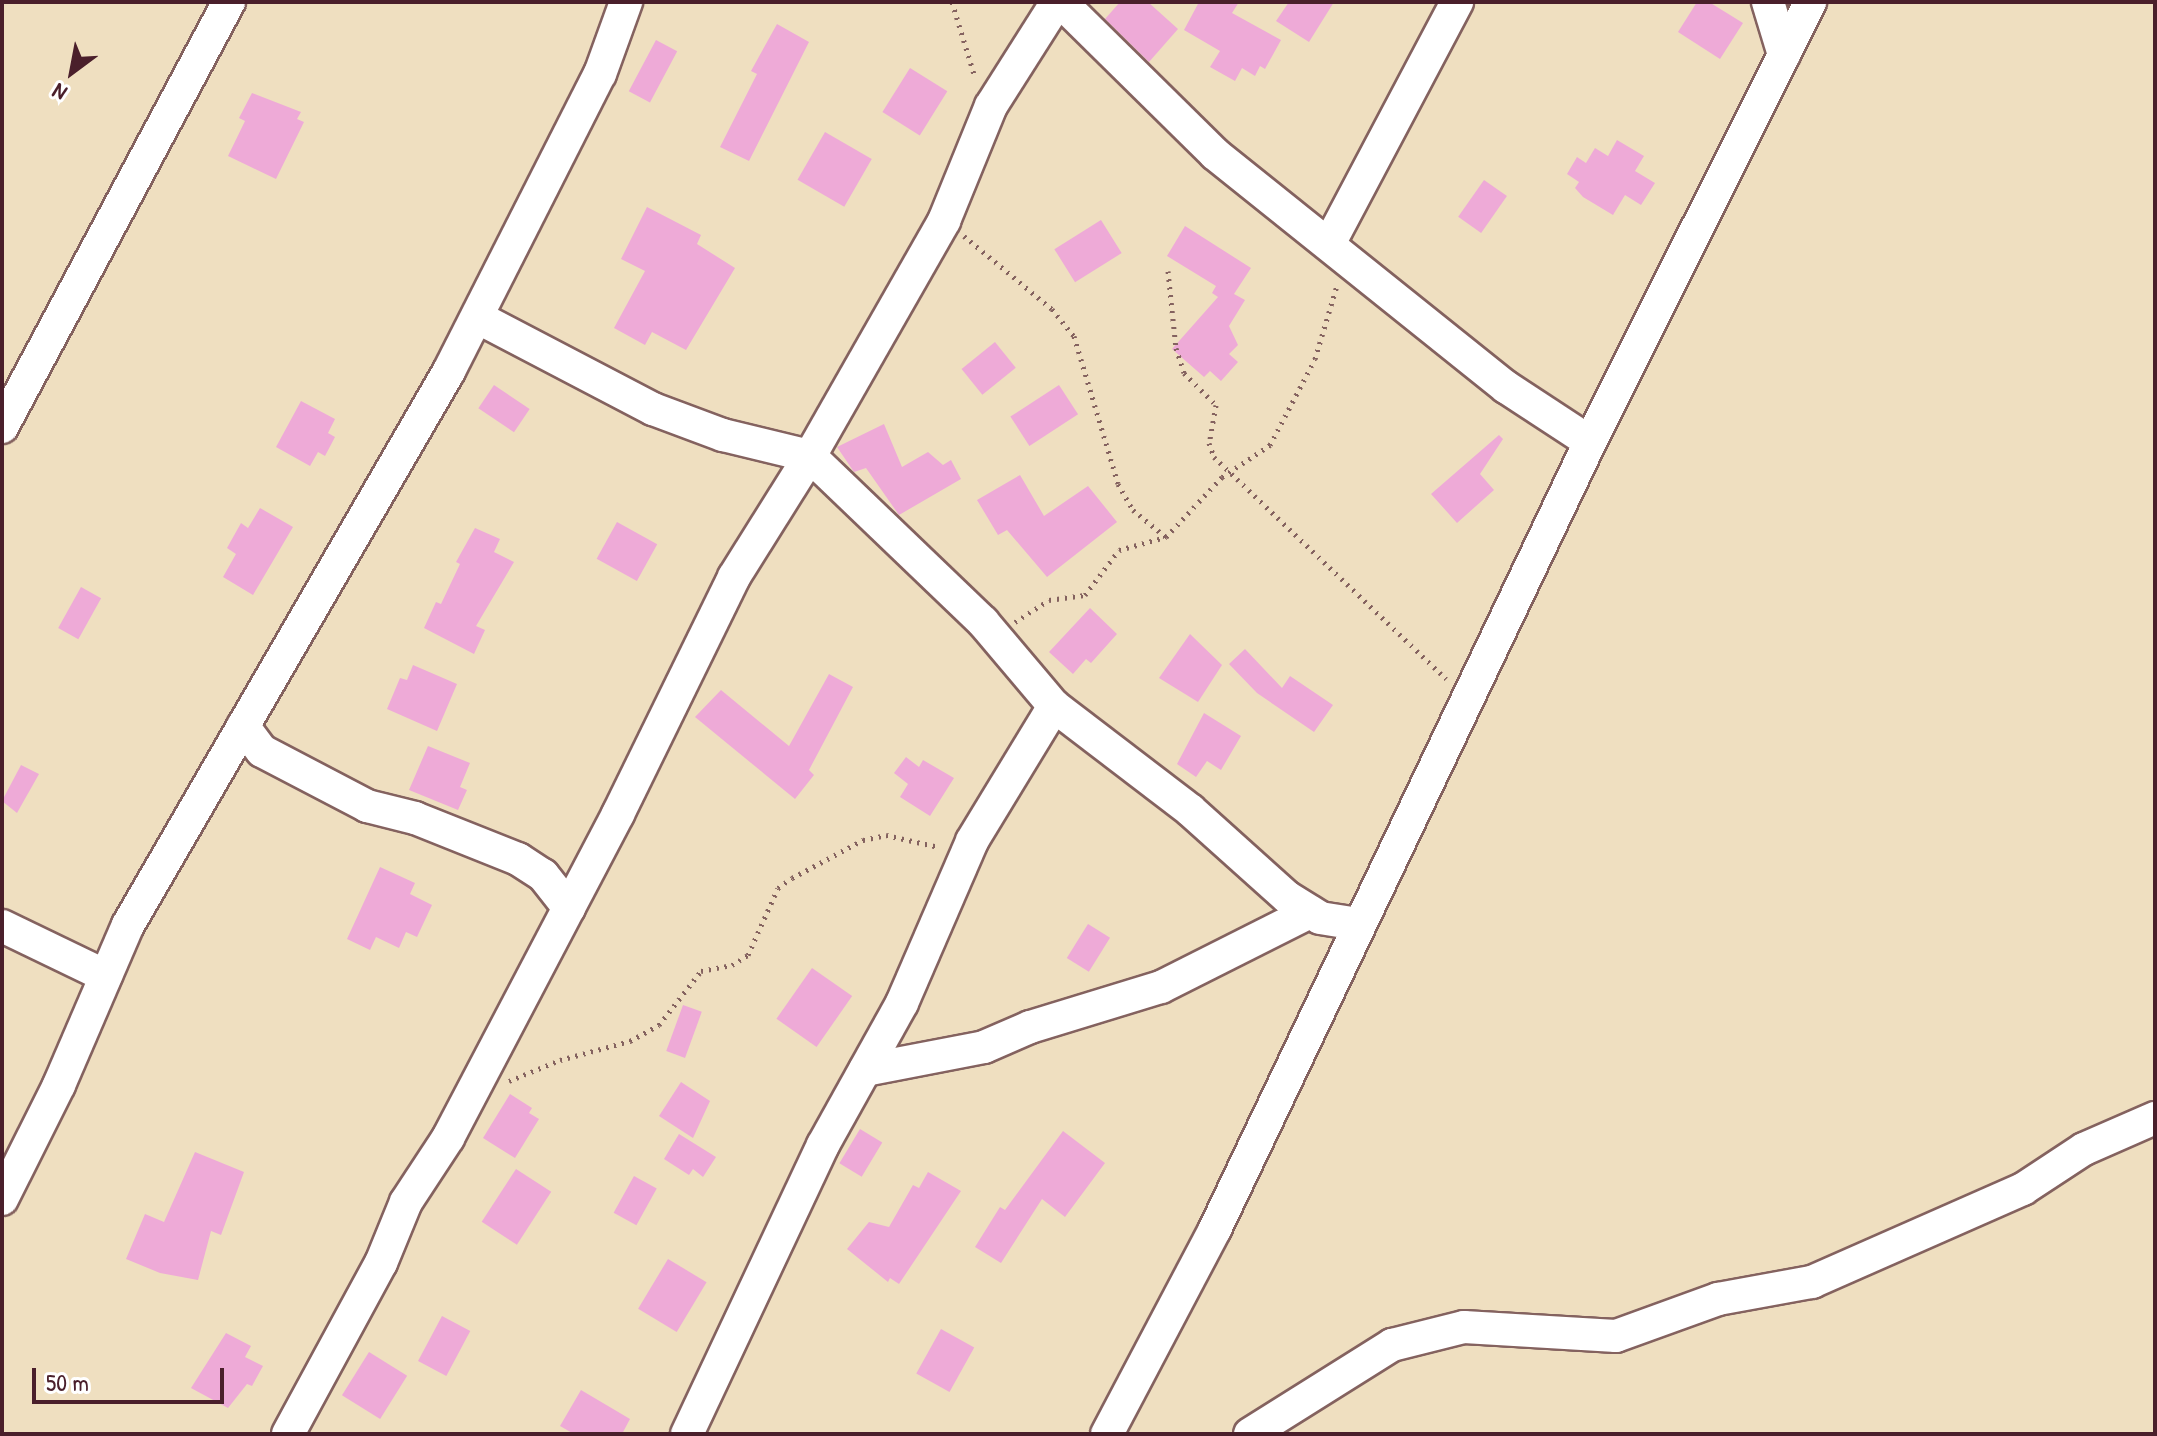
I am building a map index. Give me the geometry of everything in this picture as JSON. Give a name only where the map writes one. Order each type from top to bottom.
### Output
[{"type":"street","points":[[2,427],[229,2]]},
{"type":"street","points":[[2,1199],[128,925],[477,317],[600,74],[626,2]]},
{"type":"street","points":[[288,1434],[381,1263],[406,1202],[473,1090],[569,908],[734,577],[810,456],[944,221],[991,106],[1059,2],[1215,154],[1506,387],[1590,442]]},
{"type":"street","points":[[1336,250],[1457,2]]},
{"type":"street","points":[[1768,2],[1784,55]]},
{"type":"street","points":[[1107,1434],[1215,1229],[1590,442],[1810,2]]},
{"type":"street","points":[[477,317],[653,409],[723,435],[810,456],[994,635],[1054,706],[1190,810],[1310,912],[1359,924]]},
{"type":"street","points":[[687,1434],[823,1145],[902,1003],[972,841],[1054,706]]},
{"type":"street","points":[[243,726],[262,751],[367,806],[415,818],[518,859],[543,875],[569,908]]},
{"type":"street","points":[[865,1070],[984,1047],[1030,1027],[1161,987],[1310,912]]},
{"type":"street","points":[[2,926],[106,976]]},
{"type":"street","points":[[1250,1434],[1392,1345],[1464,1327],[1616,1336],[1718,1299],[1812,1282],[2023,1189],[2084,1149],[2155,1118]]},
{"type":"path","points":[[952,2],[977,84],[991,106]]},
{"type":"path","points":[[944,221],[1012,273],[1074,336],[1118,484],[1133,510],[1166,537]]},
{"type":"path","points":[[994,635],[1049,600],[1085,595],[1119,550],[1166,537],[1228,473],[1258,458],[1275,436],[1315,359],[1336,250]]},
{"type":"path","points":[[1168,271],[1176,348],[1184,373],[1216,405],[1209,443],[1228,473],[1442,677],[1470,695]]},
{"type":"path","points":[[473,1090],[532,1076],[560,1060],[630,1041],[659,1025],[701,971],[732,965],[748,955],[778,888],[863,840],[886,835],[934,847],[972,841]]},
{"type":"building","points":[[1120,2],[1148,2],[1178,29],[1149,62],[1105,19]]},
{"type":"building","points":[[1199,2],[1239,2],[1232,13],[1281,40],[1265,69],[1260,66],[1255,76],[1242,68],[1235,81],[1210,67],[1220,51],[1184,30]]},
{"type":"building","points":[[1289,2],[1334,2],[1309,42],[1276,21]]},
{"type":"building","points":[[1697,2],[1709,2],[1743,23],[1720,59],[1678,32]]},
{"type":"building","points":[[777,24],[809,42],[749,161],[720,147],[757,74],[751,71]]},
{"type":"building","points":[[656,40],[677,51],[650,102],[629,91]]},
{"type":"building","points":[[910,68],[947,91],[920,135],[882,112]]},
{"type":"building","points":[[252,93],[301,112],[297,119],[304,122],[276,179],[228,156],[245,121],[239,118]]},
{"type":"building","points":[[825,132],[872,159],[844,207],[798,180]]},
{"type":"building","points":[[1617,140],[1644,156],[1635,171],[1655,183],[1641,205],[1625,195],[1613,215],[1583,197],[1575,188],[1579,182],[1567,174],[1577,157],[1586,163],[1595,148],[1608,156]]},
{"type":"building","points":[[1484,180],[1507,196],[1481,233],[1458,217]]},
{"type":"building","points":[[647,207],[701,235],[697,244],[735,268],[686,350],[652,332],[645,345],[614,328],[645,271],[621,259]]},
{"type":"building","points":[[1101,220],[1122,253],[1075,282],[1054,249]]},
{"type":"building","points":[[1185,226],[1251,268],[1234,294],[1245,300],[1229,326],[1238,345],[1229,354],[1238,362],[1221,381],[1210,371],[1204,377],[1172,349],[1218,297],[1212,293],[1216,286],[1167,256]]},
{"type":"building","points":[[995,342],[1016,368],[982,395],[962,369]]},
{"type":"building","points":[[494,385],[530,409],[514,432],[478,408]]},
{"type":"building","points":[[1059,385],[1078,414],[1029,446],[1010,417]]},
{"type":"building","points":[[301,401],[335,419],[328,433],[335,437],[325,456],[318,452],[310,466],[276,447]]},
{"type":"building","points":[[884,424],[902,467],[928,452],[943,465],[951,460],[961,479],[899,515],[866,468],[854,472],[837,447]]},
{"type":"building","points":[[1499,435],[1503,439],[1480,474],[1494,490],[1457,523],[1431,494]]},
{"type":"building","points":[[1020,475],[1044,516],[1088,486],[1117,522],[1047,577],[1007,530],[998,535],[977,500]]},
{"type":"building","points":[[260,508],[293,527],[253,595],[223,577],[236,554],[227,548],[241,523],[248,528]]},
{"type":"building","points":[[617,522],[657,544],[637,581],[597,559]]},
{"type":"building","points":[[475,528],[500,539],[494,552],[514,562],[476,626],[485,630],[474,654],[424,628],[436,602],[441,604],[460,564],[456,562]]},
{"type":"building","points":[[81,587],[101,598],[78,639],[58,628]]},
{"type":"building","points":[[1090,608],[1117,634],[1091,663],[1086,659],[1073,674],[1049,652]]},
{"type":"building","points":[[1190,634],[1222,665],[1198,702],[1159,678]]},
{"type":"building","points":[[1245,649],[1282,688],[1290,676],[1333,705],[1314,732],[1257,693],[1229,664]]},
{"type":"building","points":[[413,665],[457,684],[437,731],[387,709],[400,678],[407,680]]},
{"type":"building","points":[[829,674],[853,687],[809,770],[814,775],[795,799],[695,717],[721,690],[789,746]]},
{"type":"building","points":[[1204,713],[1241,736],[1221,770],[1207,761],[1196,777],[1177,764]]},
{"type":"building","points":[[428,746],[470,763],[460,787],[467,790],[458,810],[409,790]]},
{"type":"building","points":[[906,757],[919,767],[923,760],[954,778],[930,816],[900,797],[908,784],[894,773]]},
{"type":"building","points":[[21,765],[39,774],[17,813],[2,801]]},
{"type":"building","points":[[380,867],[415,883],[410,894],[432,905],[417,937],[406,932],[399,948],[376,937],[370,950],[347,939]]},
{"type":"building","points":[[1088,924],[1110,938],[1089,972],[1067,958]]},
{"type":"building","points":[[812,968],[852,996],[817,1047],[776,1019]]},
{"type":"building","points":[[683,1005],[702,1012],[685,1058],[666,1051]]},
{"type":"building","points":[[681,1082],[710,1101],[693,1138],[659,1116]]},
{"type":"building","points":[[510,1094],[532,1108],[529,1113],[539,1119],[515,1158],[483,1138]]},
{"type":"building","points":[[860,1129],[882,1142],[862,1177],[839,1163]]},
{"type":"building","points":[[1063,1131],[1105,1163],[1065,1217],[1042,1199],[1001,1263],[975,1247],[1000,1207],[1005,1210]]},
{"type":"building","points":[[679,1134],[716,1157],[703,1177],[693,1169],[689,1175],[664,1159]]},
{"type":"building","points":[[195,1152],[244,1172],[221,1235],[211,1231],[198,1280],[160,1273],[126,1259],[145,1214],[164,1222]]},
{"type":"building","points":[[516,1169],[551,1192],[517,1245],[482,1222]]},
{"type":"building","points":[[928,1172],[961,1191],[899,1284],[890,1278],[888,1282],[847,1249],[869,1222],[889,1227],[913,1185],[919,1188]]},
{"type":"building","points":[[634,1176],[657,1189],[636,1225],[614,1213]]},
{"type":"building","points":[[668,1259],[707,1282],[677,1332],[638,1309]]},
{"type":"building","points":[[442,1316],[470,1331],[446,1376],[418,1361]]},
{"type":"building","points":[[941,1329],[974,1347],[950,1392],[916,1374]]},
{"type":"building","points":[[226,1333],[251,1346],[245,1357],[263,1366],[252,1386],[247,1384],[228,1408],[191,1388]]},
{"type":"building","points":[[369,1352],[407,1376],[380,1419],[342,1395]]},
{"type":"building","points":[[581,1390],[630,1419],[622,1434],[574,1434],[560,1426]]}]
